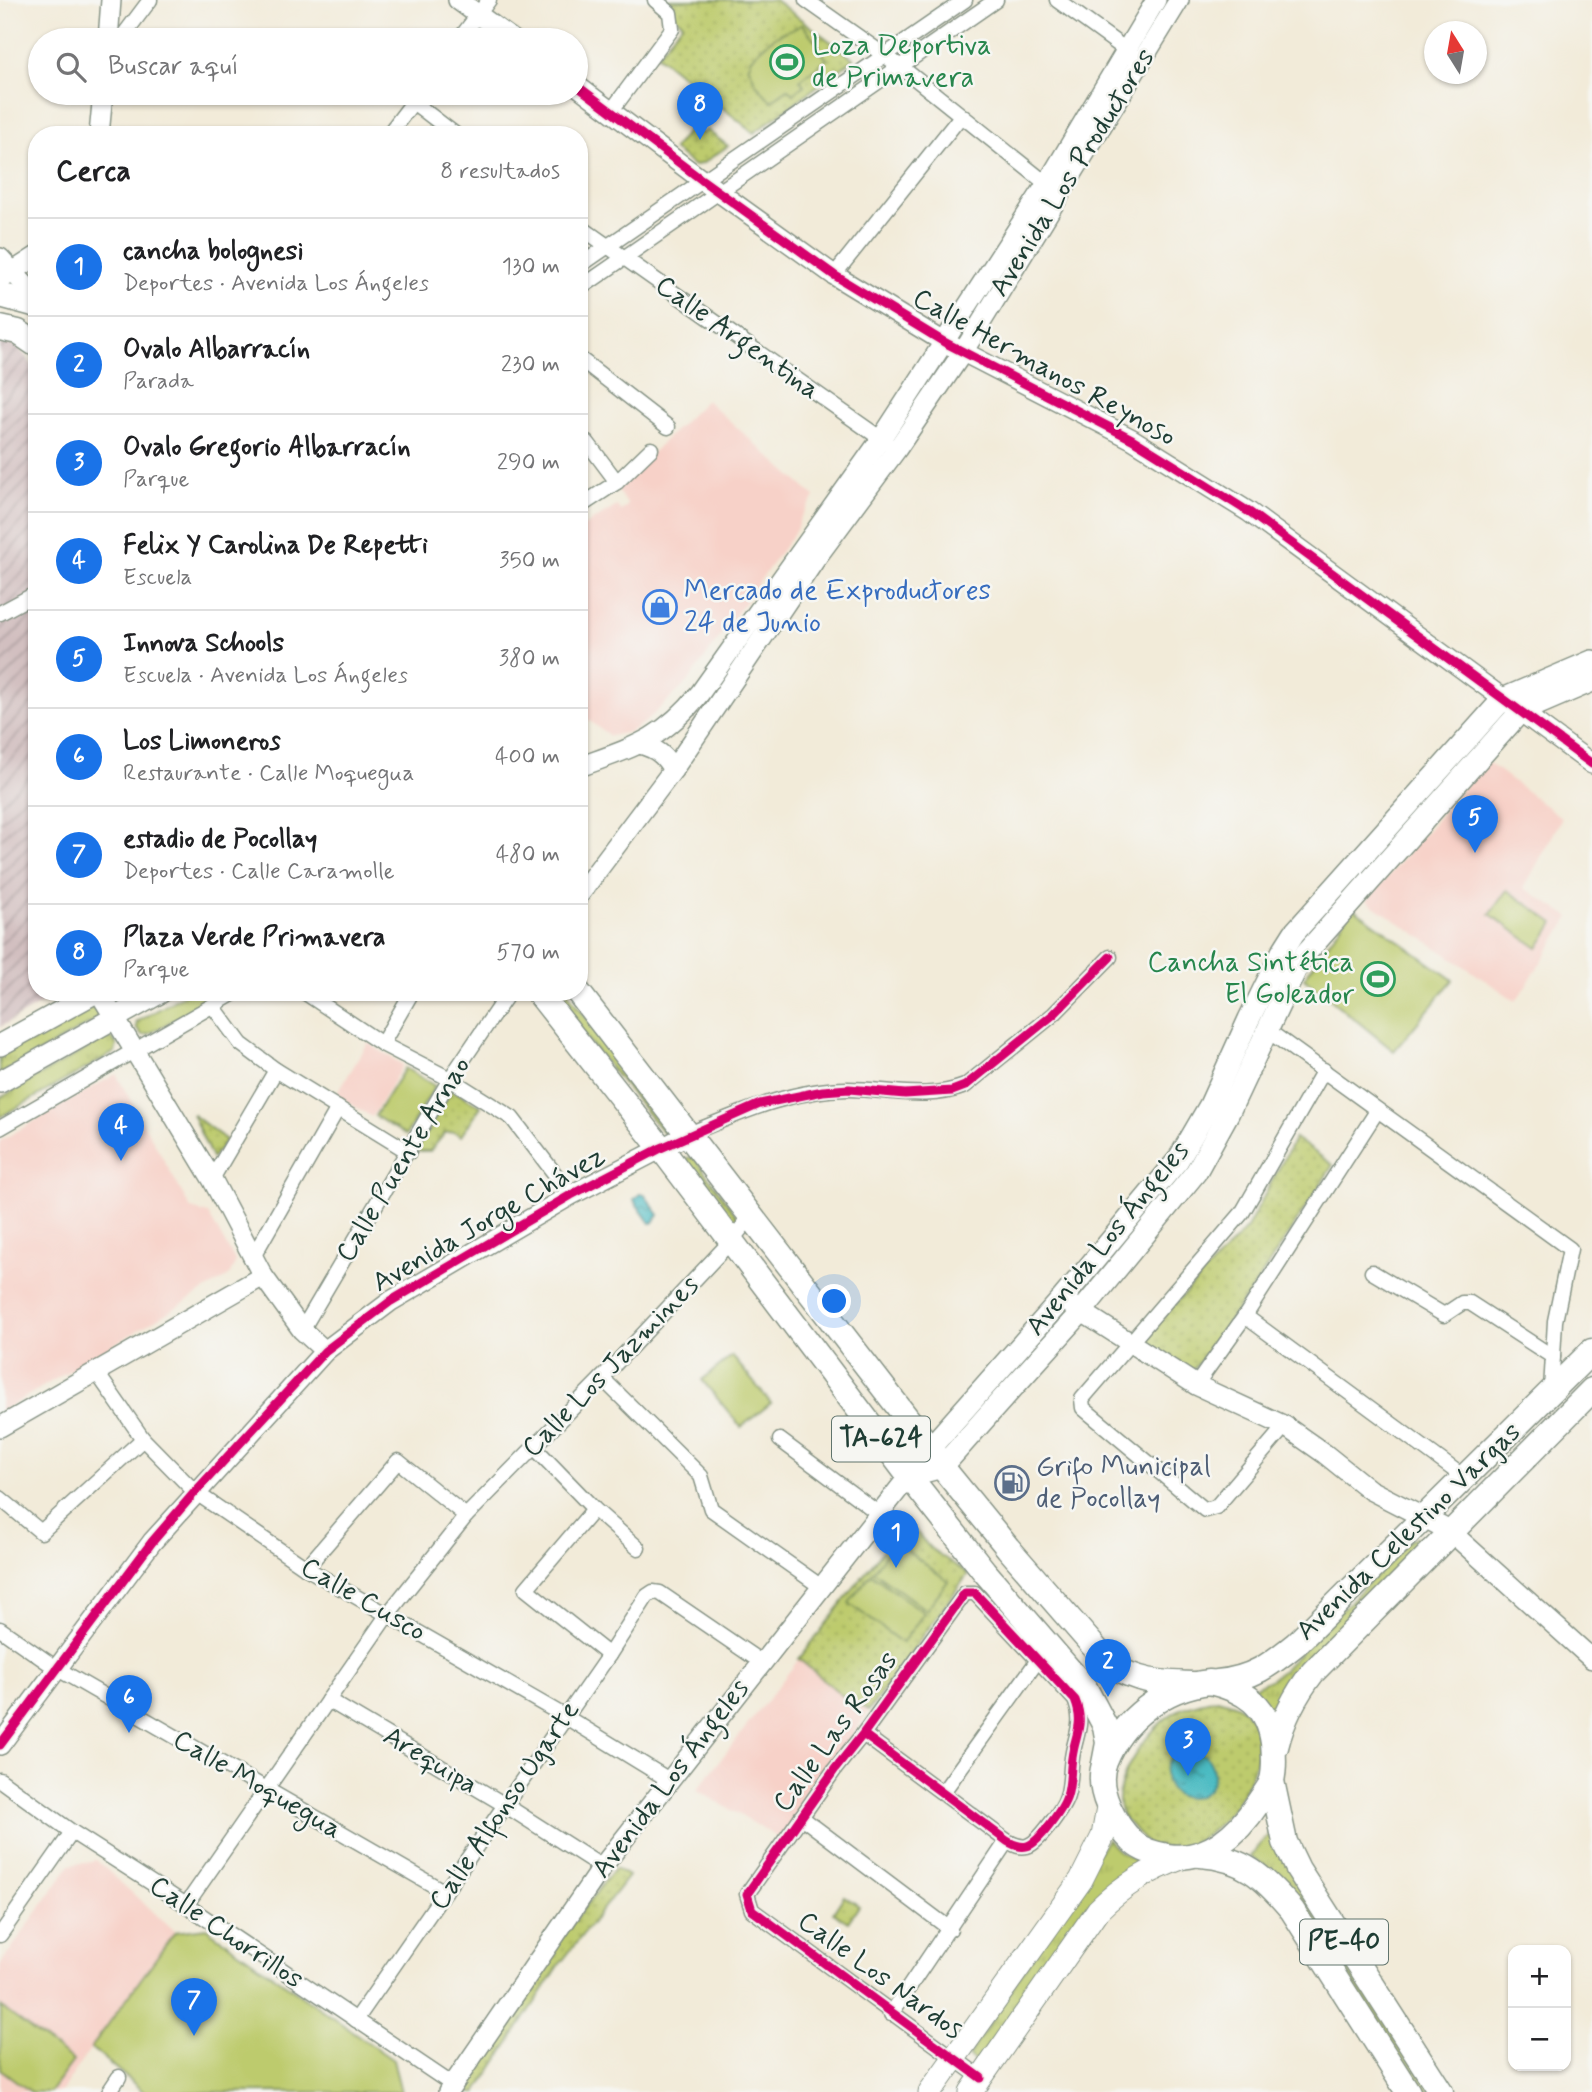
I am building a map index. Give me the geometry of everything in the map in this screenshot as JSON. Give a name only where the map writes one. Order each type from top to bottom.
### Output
[{"type":"highway","points":[[0,295],[28,303]]},
{"type":"highway","points":[[0,328],[28,338]]},
{"type":"highway","name":"TA-624","points":[[545,1001],[909,1476],[980,1582],[1085,1688],[1105,1726],[1108,1743],[1104,1764]]},
{"type":"highway","name":"TA-624","points":[[585,1001],[752,1214],[936,1458],[1008,1548],[1109,1664],[1149,1682],[1201,1683]]},
{"type":"highway","name":"Avenida Celestino Vargas","points":[[1201,1683],[1255,1674],[1296,1644],[1592,1351]]},
{"type":"highway","name":"Avenida Celestino Vargas","points":[[1274,1754],[1281,1724],[1297,1693],[1313,1672],[1592,1390]]},
{"type":"highway","points":[[1527,1417],[1547,1435]]},
{"type":"highway","points":[[980,1582],[1008,1548]]},
{"type":"highway","points":[[1201,1683],[1242,1692],[1269,1723],[1274,1754],[1272,1781],[1237,1830],[1191,1856],[1157,1854],[1138,1847],[1117,1826],[1108,1808],[1103,1782],[1104,1764],[1120,1737],[1146,1707],[1164,1696],[1201,1683]]},
{"type":"highway","name":"PE-40","points":[[1272,1781],[1285,1842],[1298,1869],[1441,2092]]},
{"type":"highway","name":"PE-40","points":[[1191,1856],[1219,1856],[1244,1865],[1261,1876],[1276,1891],[1292,1910],[1408,2092]]},
{"type":"main road","name":"Avenida Los Ángeles","points":[[936,1458],[1062,1299],[1178,1160],[1195,1134],[1282,974],[1306,953],[1512,706],[1592,661]]},
{"type":"main road","name":"Avenida Los Ángeles","points":[[1512,706],[1592,681]]},
{"type":"main road","name":"Avenida Los Ángeles","points":[[909,1476],[936,1458],[1082,1311],[1196,1172],[1228,1114],[1267,1030],[1282,974]]},
{"type":"main road","points":[[0,1045],[81,1001]]},
{"type":"main road","points":[[0,1082],[145,1001]]},
{"type":"main road","points":[[930,2092],[1081,1880],[1103,1836],[1108,1808]]},
{"type":"main road","points":[[976,2085],[1098,1910],[1114,1894],[1153,1868],[1191,1856]]},
{"type":"street","points":[[109,28],[111,0]]},
{"type":"street","points":[[129,28],[150,0]]},
{"type":"street","points":[[458,0],[484,8],[502,28]]},
{"type":"street","points":[[612,110],[672,29],[670,13],[655,0]]},
{"type":"street","points":[[806,0],[901,67],[1053,189]]},
{"type":"street","points":[[588,260],[965,0]]},
{"type":"street","points":[[588,283],[996,0]]},
{"type":"street","points":[[1057,0],[1134,55]]},
{"type":"street","name":"Avenida Los Productores","points":[[1134,55],[1156,0]]},
{"type":"street","name":"Avenida Los Productores","points":[[588,764],[640,744],[663,731],[685,712],[700,693],[889,444],[963,352],[1053,189],[1134,55],[1179,0]]},
{"type":"street","points":[[468,28],[484,8]]},
{"type":"street","name":"Calle Hermanos Reynoso","points":[[588,93],[834,275],[944,342],[1132,439],[1249,512],[1592,764]]},
{"type":"street","points":[[100,126],[102,105]]},
{"type":"street","points":[[395,126],[410,105]]},
{"type":"street","points":[[424,105],[447,126]]},
{"type":"street","points":[[834,275],[961,116]]},
{"type":"street","name":"Avenida Los Productores","points":[[588,883],[673,770],[817,557],[889,444],[944,342],[1053,189]]},
{"type":"street","name":"Calle Argentina","points":[[588,232],[889,444]]},
{"type":"street","points":[[28,260],[4,270],[28,290]]},
{"type":"street","points":[[588,365],[668,427]]},
{"type":"street","points":[[588,447],[617,482]]},
{"type":"street","points":[[588,501],[617,482],[651,449]]},
{"type":"street","points":[[0,613],[28,598]]},
{"type":"street","points":[[640,744],[654,748],[666,757],[673,770]]},
{"type":"street","points":[[689,1135],[760,1104],[823,1091],[849,1089],[905,1094],[953,1091],[965,1086],[1054,1014],[1110,957]]},
{"type":"street","points":[[103,1001],[212,1179],[263,1276],[302,1330],[325,1351]]},
{"type":"street","points":[[0,1128],[221,1001]]},
{"type":"street","points":[[321,1001],[382,1044],[450,1079],[512,1118],[570,1195]]},
{"type":"street","points":[[382,1044],[407,1001]]},
{"type":"street","name":"Calle Puente Arnao","points":[[302,1330],[450,1079],[503,1001]]},
{"type":"street","points":[[213,1006],[241,1044],[276,1070],[408,1152]]},
{"type":"street","points":[[1267,1030],[1570,1249],[1555,1321],[1551,1392]]},
{"type":"street","points":[[212,1179],[276,1070]]},
{"type":"street","points":[[1285,1426],[1216,1507],[1205,1510],[1081,1404],[1082,1399],[1242,1213],[1324,1070]]},
{"type":"street","points":[[254,1255],[338,1108]]},
{"type":"street","points":[[1196,1385],[1245,1317],[1377,1111]]},
{"type":"street","name":"Avenida Jorge Chávez","points":[[0,1745],[152,1542],[325,1351],[391,1301],[570,1195],[689,1135]]},
{"type":"street","name":"Calle Los Jazmines","points":[[186,1905],[388,1614],[466,1516],[602,1378],[731,1241],[752,1214]]},
{"type":"street","points":[[1372,1272],[1444,1315],[1464,1302],[1470,1303],[1553,1357]]},
{"type":"street","points":[[0,1427],[263,1276]]},
{"type":"street","points":[[1062,1299],[1196,1385],[1285,1426],[1370,1490],[1450,1531],[1592,1659]]},
{"type":"street","points":[[1245,1317],[1465,1478]]},
{"type":"street","name":"Calle Cusco","points":[[97,1373],[143,1439],[195,1492],[306,1568],[566,1717],[669,1780]]},
{"type":"street","points":[[602,1378],[701,1476],[710,1509],[821,1586]]},
{"type":"street","points":[[0,1498],[41,1532],[143,1439]]},
{"type":"street","points":[[780,1440],[878,1513]]},
{"type":"street","points":[[534,1448],[594,1509],[638,1548]]},
{"type":"street","points":[[306,1568],[398,1461],[466,1516]]},
{"type":"street","name":"Avenida Los Ángeles","points":[[450,2089],[602,1867],[909,1476]]},
{"type":"street","points":[[594,1509],[526,1589],[609,1655]]},
{"type":"street","points":[[863,1734],[1007,1841],[1017,1847],[1037,1841],[1066,1799],[1081,1716],[1075,1700],[1038,1660],[980,1582]]},
{"type":"street","name":"Calle Las Rosas","points":[[751,1910],[747,1894],[963,1595],[980,1582]]},
{"type":"street","name":"Calle Alfonso Ugarte","points":[[356,2020],[647,1596],[653,1592],[667,1597],[761,1662]]},
{"type":"street","name":"Calle Moquegua","points":[[0,1629],[56,1668],[445,1892]]},
{"type":"street","points":[[943,1792],[1038,1660]]},
{"type":"street","name":"Arequipa","points":[[328,1700],[505,1805],[602,1867]]},
{"type":"street","name":"Calle Chorrillos","points":[[0,1780],[72,1832],[356,2020],[450,2089]]},
{"type":"street","points":[[801,1817],[950,1929]]},
{"type":"street","points":[[0,1935],[72,1832]]},
{"type":"street","points":[[891,2014],[1007,1841]]},
{"type":"street","name":"Calle Los Nardos","points":[[751,1910],[954,2059],[976,2085]]},
{"type":"street","points":[[109,2092],[119,2077]]},
{"type":"shaded area","points":[[0,339],[18,347],[28,360],[28,1001],[45,1001],[0,1027]]},
{"type":"shaded area","name":"Mercado de Exproductores 24 de Junio","points":[[706,400],[815,497],[800,518],[796,530],[687,683],[645,722],[629,732],[610,736],[588,720],[588,524],[617,506],[621,511],[628,505],[616,488]]},
{"type":"shaded area","points":[[1486,761],[1562,818],[1524,888],[1570,917],[1516,1001],[1367,901]]},
{"type":"shaded area","points":[[368,1043],[403,1065],[372,1117],[336,1095]]},
{"type":"shaded area","points":[[116,1074],[191,1209],[208,1214],[236,1262],[229,1276],[0,1412],[0,1141]]},
{"type":"shaded area","points":[[799,1659],[849,1701],[869,1710],[782,1840],[697,1790]]},
{"type":"shaded area","points":[[96,1860],[175,1932],[61,2092],[0,2092],[0,1965],[70,1865]]},
{"type":"green space","points":[[653,0],[775,0],[854,59],[754,133],[657,55],[683,23]]},
{"type":"green space","name":"Loza Deportiva de Primavera","points":[[802,24],[827,59],[800,80],[804,85],[793,94],[788,89],[771,101],[757,85],[748,66],[750,60],[781,33]]},
{"type":"green space","points":[[692,126],[702,134],[707,130],[728,146],[694,166],[673,149]]},
{"type":"green space","points":[[1507,890],[1554,923],[1538,948],[1490,914]]},
{"type":"green space","name":"Cancha Sintética El Goleador","points":[[1353,908],[1453,980],[1394,1051],[1304,978]]},
{"type":"green space","points":[[173,1001],[206,1001],[149,1034],[142,1035],[136,1027],[137,1022]]},
{"type":"green space","points":[[555,1001],[574,1001],[671,1129],[666,1136]]},
{"type":"green space","points":[[85,1008],[94,1008],[99,1014],[93,1022],[0,1074],[0,1055]]},
{"type":"green space","points":[[106,1038],[112,1038],[117,1045],[115,1052],[0,1117],[0,1098]]},
{"type":"green space","points":[[405,1068],[435,1086],[406,1135],[375,1116]]},
{"type":"green space","points":[[452,1090],[481,1106],[461,1136],[454,1132],[445,1133],[430,1151],[415,1151]]},
{"type":"green space","points":[[192,1114],[226,1140],[212,1158]]},
{"type":"green space","points":[[1295,1138],[1333,1165],[1258,1281],[1191,1373],[1140,1341],[1247,1228]]},
{"type":"green space","points":[[694,1157],[739,1219],[733,1225],[683,1163],[687,1158]]},
{"type":"green space","points":[[732,1356],[771,1403],[741,1427],[702,1380]]},
{"type":"green space","points":[[906,1520],[930,1548],[968,1574],[869,1710],[849,1701],[799,1659]]},
{"type":"green space","points":[[1416,1537],[1425,1543],[1276,1716],[1249,1690],[1283,1670],[1410,1540]]},
{"type":"green space","points":[[895,1542],[948,1581],[926,1610],[873,1571]]},
{"type":"green space","points":[[871,1574],[924,1613],[902,1643],[849,1603]]},
{"type":"green space","points":[[1217,1699],[1238,1706],[1252,1721],[1258,1739],[1256,1760],[1248,1781],[1237,1802],[1206,1835],[1181,1847],[1150,1845],[1121,1813],[1119,1800],[1126,1771],[1144,1741],[1166,1718],[1187,1707]]},
{"type":"green space","points":[[1273,1830],[1431,2092],[1415,2092],[1265,1866],[1250,1856]]},
{"type":"green space","points":[[1107,1839],[1119,1851],[1138,1862],[1102,1893],[978,2063],[968,2057]]},
{"type":"green space","points":[[615,1868],[628,1876],[560,1964],[477,2092],[457,2092],[549,1954]]},
{"type":"green space","points":[[844,1896],[859,1906],[848,1922],[833,1913]]},
{"type":"green space","points":[[206,1928],[393,2060],[401,2092],[144,2092],[91,2048],[175,1932]]},
{"type":"green space","points":[[1,2007],[73,2061],[50,2092],[31,2092],[0,2069]]},
{"type":"water","points":[[644,1194],[659,1215],[654,1222],[650,1223],[635,1202],[634,1199]]},
{"type":"water","points":[[1189,1750],[1206,1757],[1213,1774],[1206,1791],[1189,1798],[1172,1791],[1165,1774],[1172,1757]]},
{"type":"cycle path","points":[[588,94],[834,275],[944,342],[1132,439],[1249,512],[1592,764]]},
{"type":"cycle path","points":[[0,1745],[152,1542],[195,1492],[325,1351],[391,1301],[571,1195],[661,1148],[760,1104],[823,1091],[849,1089],[905,1094],[952,1091],[965,1086],[1054,1014],[1110,957]]},
{"type":"cycle path","points":[[863,1734],[1007,1841],[1027,1846],[1044,1832],[1067,1796],[1079,1723],[1075,1700],[975,1593],[965,1593],[747,1894],[752,1910],[981,2078]]},
{"type":"place","name":"Loza Deportiva de Primavera","points":[[787,62]]},
{"type":"place","name":"Plaza Verde Primavera","points":[[700,140]]},
{"type":"place","name":"Mercado de Exproductores 24 de Junio","points":[[660,607]]},
{"type":"place","name":"Innova Schools","points":[[1475,853]]},
{"type":"place","name":"Cancha Sintética El Goleador","points":[[1378,979]]},
{"type":"place","name":"Felix Y Carolina De Repetti","points":[[121,1161]]},
{"type":"place","name":"Grifo Municipal de Pocollay","points":[[1012,1483]]},
{"type":"place","name":"cancha bolognesi","points":[[896,1568]]},
{"type":"place","name":"Ovalo Albarracín","points":[[1108,1697]]},
{"type":"place","name":"Los Limoneros","points":[[129,1733]]},
{"type":"place","name":"Ovalo Gregorio Albarracín","points":[[1188,1776]]},
{"type":"place","name":"estadio de Pocollay","points":[[194,2036]]}]
